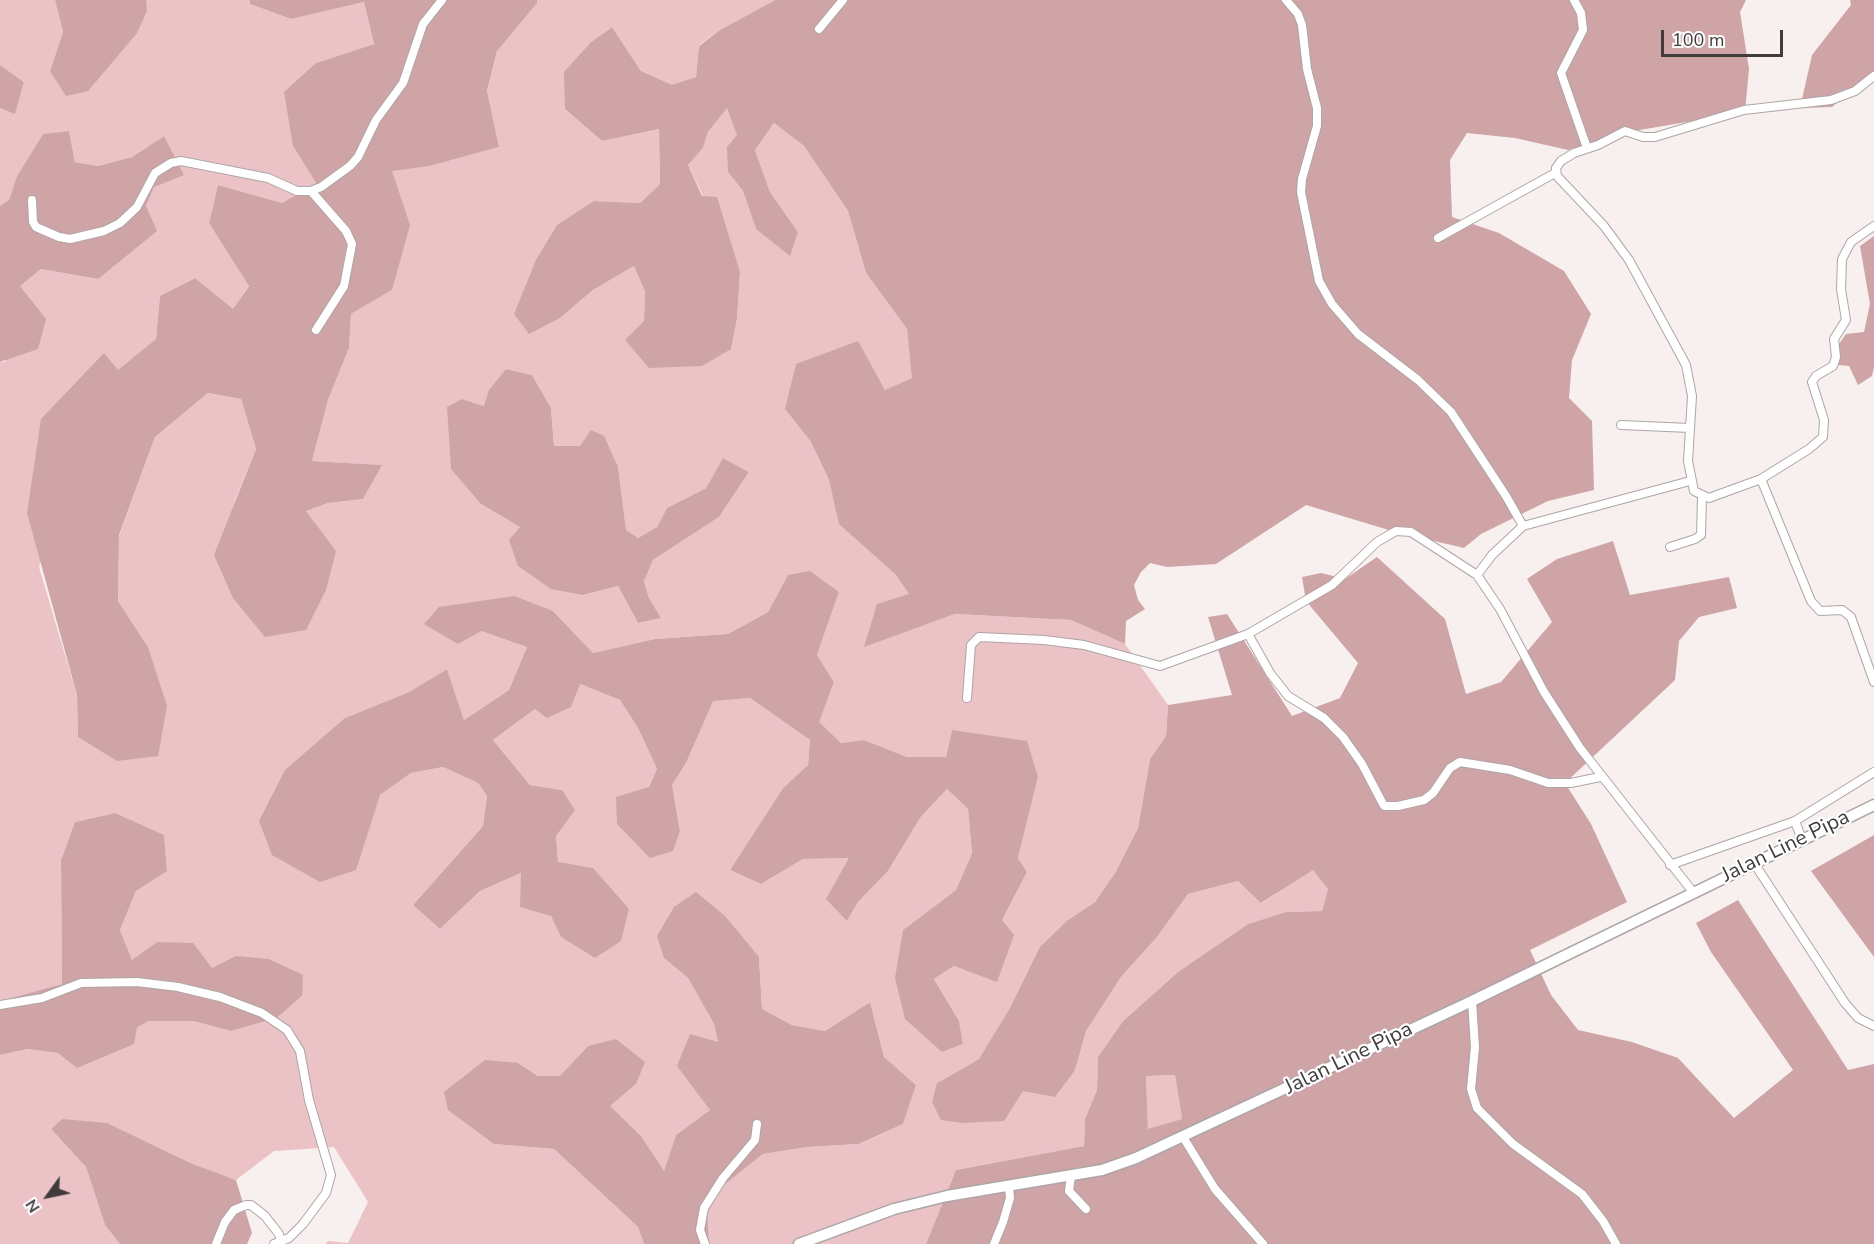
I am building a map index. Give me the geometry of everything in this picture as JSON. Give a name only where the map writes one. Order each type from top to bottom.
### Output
[{"type":"main road","name":"Jalan Line Pipa","points":[[799,1244],[894,1209],[947,1196],[1102,1170],[1136,1158],[1472,1001],[1874,805]]},
{"type":"street","points":[[32,200],[34,225],[59,237],[70,239],[104,231],[120,223],[137,207],[155,173],[171,163],[181,161],[268,178],[297,191],[311,191],[335,178],[358,157],[376,120],[403,83],[423,24],[442,0]]},
{"type":"street","points":[[819,29],[843,0]]},
{"type":"street","points":[[1286,0],[1298,14],[1302,25],[1307,69],[1317,108],[1316,135],[1302,179],[1301,192],[1319,281],[1332,304],[1358,334],[1418,380],[1451,412],[1523,526]]},
{"type":"street","points":[[1574,0],[1581,13],[1583,30],[1561,72],[1587,148]]},
{"type":"street","points":[[1438,238],[1555,173],[1561,161],[1624,131],[1643,137],[1655,137],[1744,110],[1831,100],[1855,90],[1874,76]]},
{"type":"street","points":[[1555,173],[1617,242],[1675,343],[1690,382],[1688,461],[1690,481],[1694,491],[1702,497],[1715,496],[1761,478],[1809,449],[1822,437],[1824,420],[1812,382],[1835,362],[1834,339],[1846,320],[1841,289],[1842,259],[1851,243],[1874,226]]},
{"type":"street","points":[[311,191],[346,231],[352,244],[344,286],[316,330]]},
{"type":"street","points":[[1621,425],[1690,428]]},
{"type":"street","points":[[1761,478],[1811,601],[1820,611],[1842,610],[1851,617],[1874,682]]},
{"type":"street","points":[[1477,575],[1501,545],[1523,526],[1690,481]]},
{"type":"street","points":[[1670,547],[1695,540],[1701,535],[1702,497]]},
{"type":"street","points":[[967,698],[971,645],[979,637],[1044,640],[1084,645],[1160,666],[1248,634],[1332,585],[1377,542],[1396,531],[1411,532],[1477,575],[1500,609],[1554,709],[1600,777],[1693,892]]},
{"type":"street","points":[[1248,634],[1270,673],[1288,696],[1324,718],[1343,737],[1362,765],[1384,806],[1398,806],[1424,800],[1433,794],[1450,768],[1460,762],[1510,770],[1548,783],[1571,783],[1600,777]]},
{"type":"street","points":[[1670,865],[1795,821],[1874,772]]},
{"type":"street","points":[[1795,821],[1802,840]]},
{"type":"street","points":[[1754,863],[1845,1003],[1858,1018],[1874,1026]]},
{"type":"street","points":[[0,1005],[42,998],[81,983],[137,982],[178,987],[220,998],[262,1013],[287,1030],[300,1051],[309,1100],[331,1174],[326,1193],[321,1200],[298,1229],[278,1243]]},
{"type":"street","points":[[1472,1001],[1475,1047],[1471,1089],[1477,1108],[1513,1144],[1582,1194],[1617,1244]]},
{"type":"street","points":[[705,1244],[700,1230],[704,1208],[723,1178],[755,1140],[757,1124]]},
{"type":"street","points":[[1183,1137],[1215,1189],[1263,1244]]},
{"type":"street","points":[[1071,1176],[1070,1192],[1086,1209]]},
{"type":"street","points":[[994,1244],[1005,1214],[1009,1186]]},
{"type":"street","points":[[216,1244],[225,1222],[234,1210],[246,1205],[251,1205],[265,1216],[279,1234],[278,1243]]},
{"type":"shaded area","points":[[0,0],[55,0],[63,32],[50,71],[146,11],[146,0],[250,0],[250,4],[291,19],[364,2],[374,44],[316,63],[293,146],[316,183],[282,203],[218,185],[209,223],[249,285],[233,310],[195,278],[160,296],[156,339],[118,371],[104,353],[39,567],[77,695],[78,737],[148,647],[118,601],[119,536],[155,437],[208,393],[241,399],[256,449],[234,503],[306,511],[328,503],[363,499],[381,465],[312,461],[328,400],[349,348],[351,314],[392,290],[392,170],[430,166],[499,147],[487,92],[497,51],[537,0],[775,0],[720,30],[699,45],[696,77],[672,86],[641,71],[612,27],[591,42],[565,72],[565,109],[602,141],[659,129],[660,184],[640,203],[594,201],[526,289],[514,314],[560,318],[593,290],[634,266],[645,292],[644,321],[731,349],[737,319],[740,272],[688,165],[703,148],[708,132],[727,107],[738,135],[728,172],[743,191],[756,229],[798,232],[770,192],[755,150],[774,123],[804,146],[848,211],[866,273],[907,329],[913,378],[885,390],[857,341],[785,409],[811,442],[829,480],[840,524],[895,574],[910,595],[865,646],[955,614],[1071,620],[1125,644],[1168,705],[1166,736],[1150,759],[1138,828],[1115,873],[1095,902],[1068,920],[979,1059],[937,1083],[1023,1091],[1075,1070],[1086,1031],[1121,977],[1157,937],[1188,894],[1238,881],[1262,903],[1313,869],[1328,889],[1322,911],[1286,912],[1248,924],[1178,972],[1123,1021],[1098,1057],[1097,1090],[1085,1119],[1084,1146],[956,1170],[926,1244],[709,1244],[706,1213],[723,1186],[763,1154],[807,1147],[860,1144],[903,1124],[916,1085],[884,1057],[870,1002],[825,1031],[792,1025],[762,1009],[759,957],[664,958],[688,978],[714,1024],[718,1042],[710,1110],[676,1135],[664,1172],[641,1136],[609,1106],[636,1084],[588,1046],[561,1076],[538,1076],[518,1063],[494,1144],[554,1149],[638,1227],[644,1244],[325,1244],[328,1241],[348,1243],[368,1202],[334,1147],[274,1151],[236,1180],[62,1119],[51,1129],[86,1167],[105,1225],[120,1244],[0,1244],[0,1055],[28,1049],[58,1053],[149,1021],[193,1021],[231,1031],[277,1018],[302,996],[212,968],[132,960],[120,930],[136,891],[167,870],[164,836],[115,813],[75,822],[61,860],[62,984],[0,1001],[0,362],[5,362],[19,286],[41,269],[98,279],[146,206],[154,187],[164,136],[132,157],[98,166],[75,162],[69,131],[43,134],[17,176],[9,200],[0,206],[0,108],[15,113],[24,82],[0,65]],"holes":[[[506,369],[532,375],[551,408],[554,446],[580,446],[618,467],[626,531],[638,538],[657,527],[667,508],[706,488],[723,458],[749,472],[719,517],[653,560],[644,580],[649,598],[661,618],[638,623],[618,586],[583,595],[520,527],[481,504],[462,399],[484,406]],[[788,575],[839,592],[817,655],[834,682],[818,722],[841,743],[864,740],[907,757],[946,757],[952,730],[1038,777],[1018,858],[1027,872],[1002,920],[997,981],[954,966],[934,979],[959,1021],[963,1044],[942,1052],[903,930],[956,890],[972,853],[968,809],[947,789],[920,818],[888,871],[858,902],[847,921],[850,858],[803,859],[761,884],[730,870],[783,788],[808,765],[810,740],[750,698],[713,700],[686,763],[672,785],[680,830],[649,787],[657,769],[638,728],[620,700],[580,684],[535,709],[493,740],[530,785],[562,790],[556,836],[558,863],[593,868],[561,937],[551,916],[521,873],[480,891],[440,929],[413,905],[483,826],[487,796],[478,783],[443,767],[411,773],[380,795],[345,718],[409,692],[447,669],[464,720],[509,690],[527,647],[481,631],[553,611],[593,653],[655,639],[728,634],[768,612]]]},
{"type":"shaded area","points":[[55,0],[146,0],[147,11],[137,33],[88,91],[66,96],[50,71],[63,32]]},
{"type":"shaded area","points":[[250,0],[537,0],[537,3],[497,51],[487,91],[499,147],[430,166],[392,171],[410,225],[392,290],[351,314],[349,348],[328,400],[312,461],[382,465],[363,499],[328,503],[306,511],[336,551],[326,590],[306,630],[265,637],[233,598],[214,555],[256,449],[241,399],[208,393],[155,437],[119,535],[118,601],[148,647],[167,706],[158,756],[117,761],[78,737],[77,695],[27,513],[41,419],[104,353],[118,370],[156,339],[160,296],[195,278],[233,309],[249,286],[209,223],[218,185],[282,203],[316,183],[293,146],[284,92],[316,63],[374,44],[364,2],[291,19],[250,4]]},
{"type":"shaded area","points":[[775,0],[1746,0],[1740,12],[1749,69],[1745,112],[1628,132],[1568,150],[1515,138],[1467,133],[1450,160],[1452,217],[1499,233],[1564,271],[1591,314],[1572,360],[1569,398],[1592,421],[1594,490],[1548,501],[1481,534],[1464,548],[1392,531],[1306,505],[1216,564],[1167,567],[1150,563],[1141,572],[1134,585],[1138,600],[1145,609],[1126,621],[1125,644],[1071,620],[955,614],[864,647],[877,604],[909,594],[895,574],[839,524],[829,480],[811,442],[785,409],[796,364],[858,341],[885,390],[912,378],[907,329],[866,273],[848,211],[804,146],[774,123],[755,150],[770,192],[798,232],[790,256],[756,229],[743,191],[728,172],[727,147],[737,135],[727,108],[708,132],[703,148],[688,165],[702,196],[717,197],[740,272],[737,319],[731,349],[702,366],[649,368],[625,340],[644,321],[645,292],[634,266],[593,290],[560,318],[529,334],[514,314],[536,260],[557,225],[594,201],[640,203],[660,184],[659,129],[602,141],[565,109],[564,72],[591,42],[612,27],[641,71],[672,85],[696,77],[699,46],[720,30]]},
{"type":"shaded area","points":[[1850,0],[1874,0],[1874,72],[1832,107],[1800,108],[1812,55],[1851,5]]},
{"type":"shaded area","points":[[0,65],[24,82],[15,114],[0,108]]},
{"type":"shaded area","points":[[69,131],[75,162],[98,166],[132,157],[164,136],[184,175],[154,187],[146,206],[157,231],[98,279],[41,269],[20,286],[46,319],[38,349],[0,362],[0,206],[9,200],[17,176],[43,134]]},
{"type":"shaded area","points":[[1874,236],[1874,367],[1872,376],[1858,385],[1849,366],[1838,365],[1839,344],[1846,334],[1864,332],[1870,304],[1860,246]]},
{"type":"shaded area","points":[[506,369],[532,375],[551,408],[554,446],[580,446],[591,430],[604,436],[618,467],[626,530],[638,538],[657,527],[667,508],[706,488],[723,458],[749,472],[719,517],[653,560],[644,581],[649,598],[661,618],[638,623],[618,586],[583,595],[551,589],[518,566],[509,540],[520,527],[481,504],[451,469],[447,407],[462,399],[484,406],[489,390]]},
{"type":"shaded area","points":[[1613,541],[1630,595],[1729,577],[1737,608],[1699,617],[1679,641],[1675,680],[1565,783],[1591,824],[1627,902],[1530,950],[1551,995],[1578,1030],[1632,1042],[1678,1058],[1734,1118],[1793,1070],[1711,952],[1696,923],[1738,900],[1848,1070],[1874,1064],[1874,1244],[926,1244],[956,1170],[1084,1146],[1085,1119],[1097,1090],[1098,1057],[1123,1021],[1178,972],[1248,924],[1286,912],[1322,911],[1328,889],[1313,870],[1261,903],[1238,881],[1188,894],[1157,937],[1121,977],[1086,1031],[1075,1070],[1055,1097],[1023,1091],[1004,1121],[963,1123],[941,1120],[932,1102],[937,1083],[979,1059],[1010,1008],[1040,947],[1068,920],[1095,902],[1115,873],[1138,828],[1150,759],[1166,736],[1168,705],[1232,695],[1208,617],[1227,614],[1292,716],[1340,698],[1358,663],[1306,601],[1302,577],[1321,573],[1345,579],[1377,557],[1445,619],[1466,694],[1501,682],[1552,622],[1527,579],[1557,559]],"holes":[[[1175,1075],[1182,1119],[1148,1129],[1146,1076]]]},
{"type":"shaded area","points":[[810,571],[839,592],[817,655],[834,682],[819,722],[841,743],[864,740],[907,757],[946,757],[952,730],[1027,741],[1038,777],[1018,858],[1027,872],[1002,920],[1014,935],[997,982],[954,966],[934,979],[959,1021],[963,1044],[942,1052],[905,1019],[895,978],[903,930],[956,890],[972,853],[968,809],[947,789],[920,818],[888,871],[858,902],[847,921],[826,899],[849,858],[803,859],[761,884],[730,870],[783,788],[808,765],[810,740],[750,698],[713,701],[686,763],[672,785],[680,831],[673,851],[650,858],[617,824],[616,797],[649,787],[657,769],[638,728],[620,700],[580,684],[571,707],[547,718],[535,709],[493,740],[530,785],[562,790],[575,810],[556,836],[558,862],[593,868],[629,909],[621,941],[595,958],[561,937],[551,916],[520,907],[521,873],[480,891],[440,929],[413,905],[483,826],[487,796],[478,783],[443,767],[411,773],[380,795],[356,870],[320,882],[272,855],[259,821],[285,770],[345,718],[409,692],[447,669],[464,720],[509,690],[527,647],[481,631],[458,644],[424,624],[439,607],[514,596],[553,611],[593,653],[655,639],[728,634],[768,612],[788,575]]},
{"type":"shaded area","points":[[115,813],[164,835],[167,871],[136,891],[120,930],[132,960],[157,942],[193,943],[212,968],[236,956],[269,959],[303,975],[302,996],[277,1018],[231,1031],[193,1021],[149,1021],[137,1027],[134,1044],[77,1068],[58,1053],[28,1049],[0,1055],[0,1001],[62,984],[61,860],[75,822]]},
{"type":"shaded area","points":[[1874,835],[1874,957],[1811,871]]},
{"type":"shaded area","points":[[696,892],[725,916],[759,957],[762,1009],[792,1025],[825,1031],[870,1002],[884,1057],[916,1085],[903,1124],[859,1144],[807,1147],[763,1154],[723,1186],[707,1213],[709,1244],[644,1244],[638,1227],[554,1149],[494,1144],[448,1110],[444,1092],[485,1060],[518,1063],[538,1076],[560,1076],[588,1046],[616,1039],[645,1062],[636,1084],[610,1106],[641,1136],[664,1171],[676,1135],[710,1110],[677,1066],[690,1034],[718,1042],[714,1024],[688,978],[664,958],[657,936],[674,907]]},
{"type":"shaded area","points":[[1175,1075],[1182,1119],[1148,1130],[1146,1076]]},
{"type":"shaded area","points":[[62,1119],[107,1123],[190,1163],[236,1180],[252,1233],[247,1244],[120,1244],[105,1225],[86,1167],[51,1129]]}]
